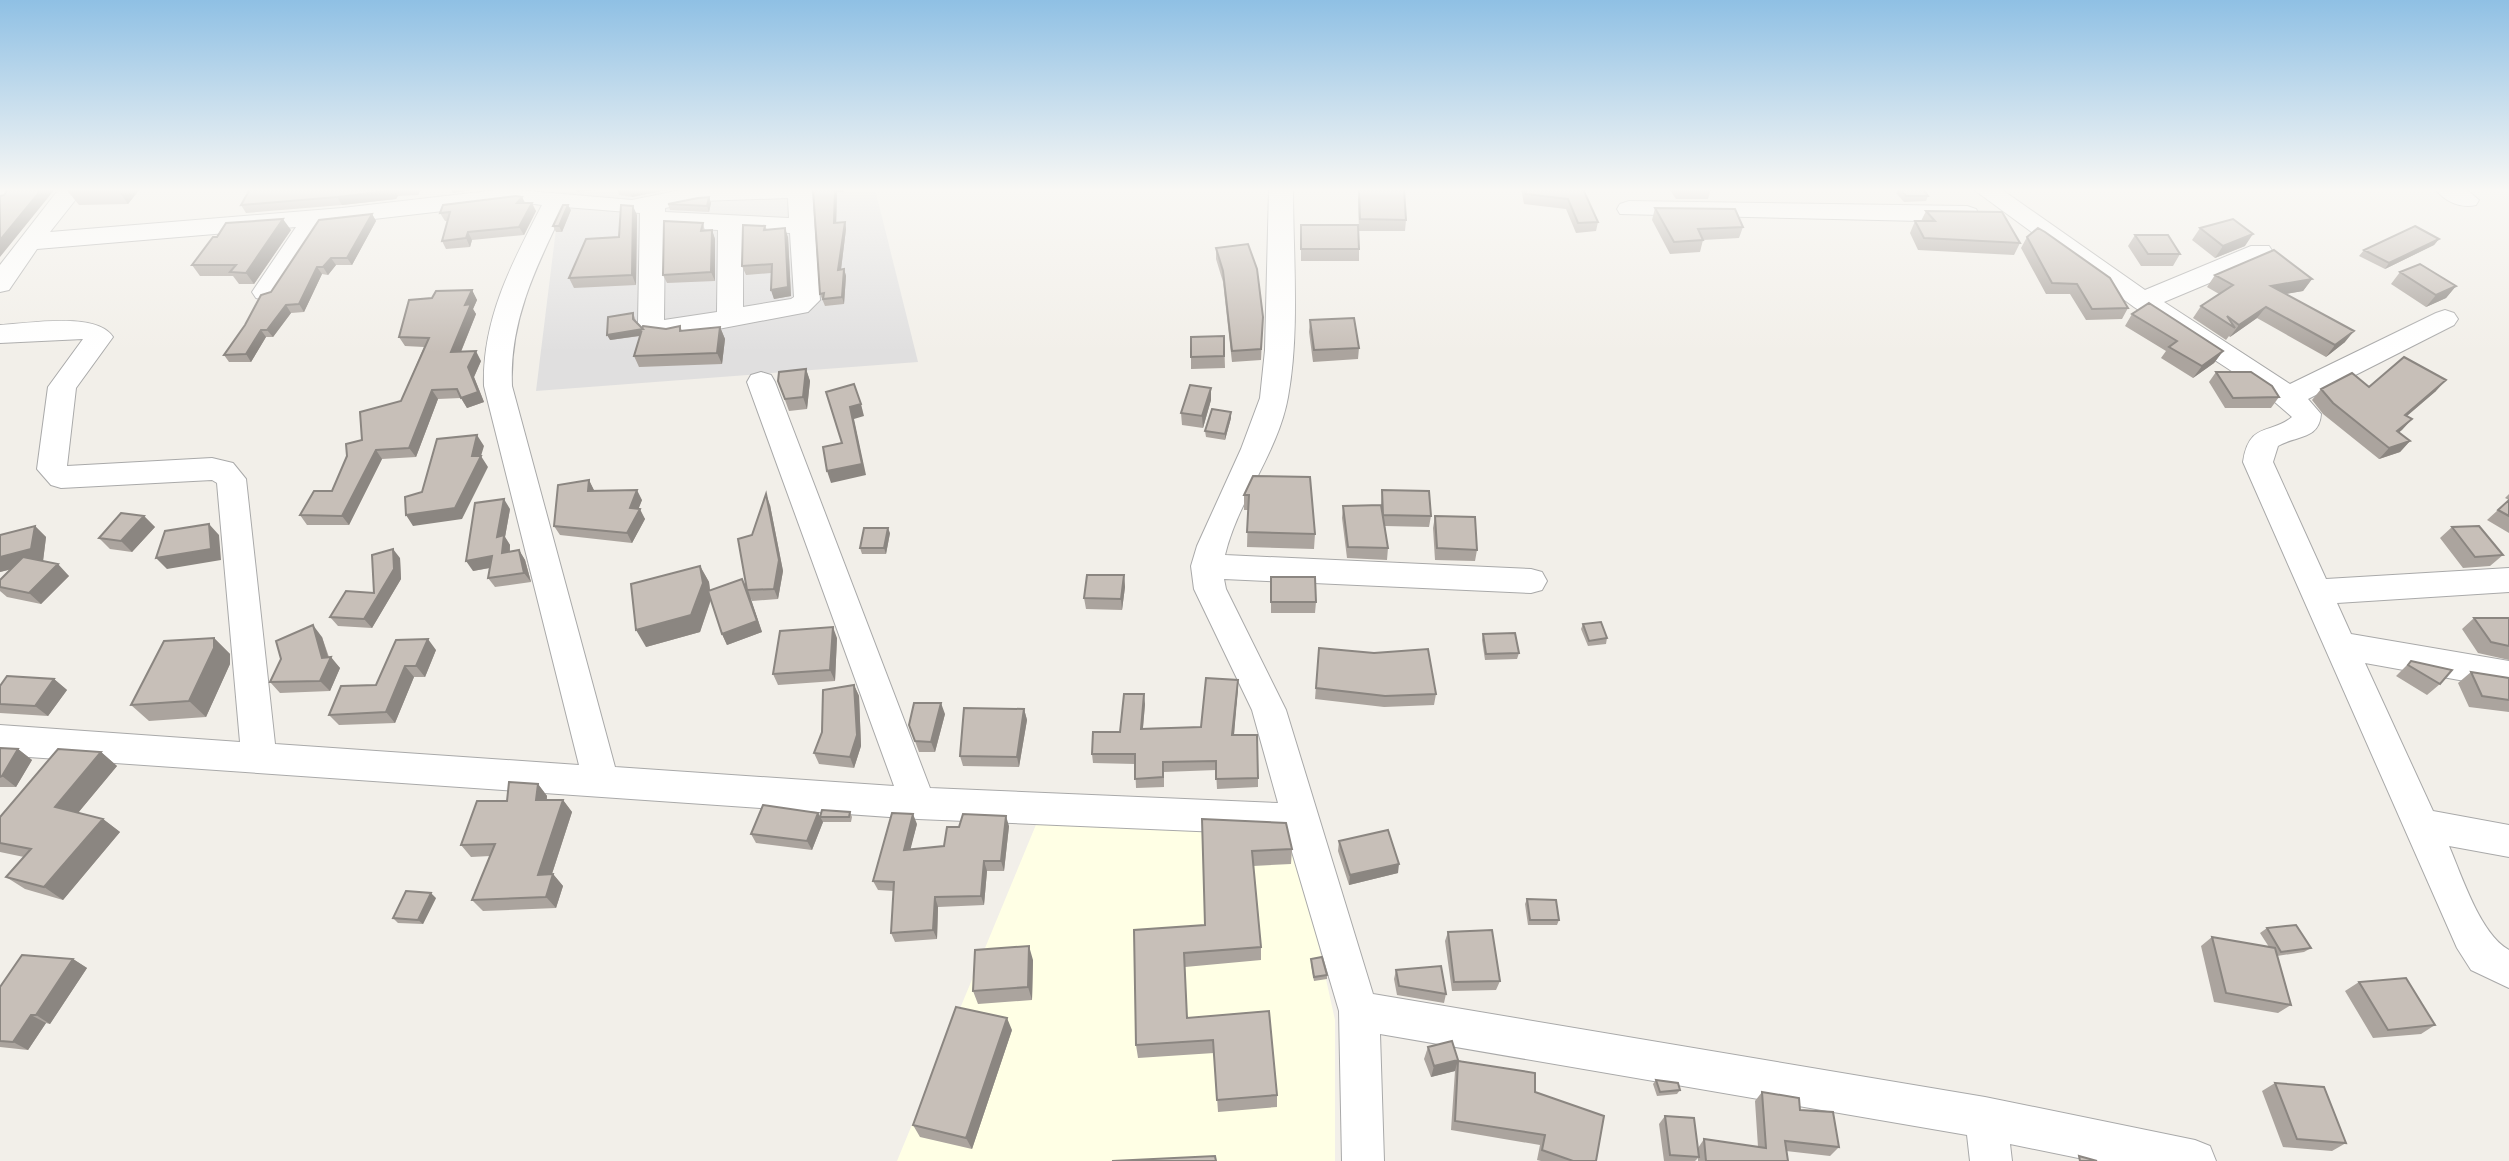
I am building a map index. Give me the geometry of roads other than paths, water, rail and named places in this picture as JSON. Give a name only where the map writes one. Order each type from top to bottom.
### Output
[{"type":"street","points":[[0,284],[28,243]]},
{"type":"street","points":[[265,292],[298,243]]},
{"type":"street","points":[[538,243],[505,322],[495,368],[501,400],[601,781]]},
{"type":"street","points":[[653,243],[651,323],[654,327],[671,329],[799,306],[807,300],[803,243]]},
{"type":"street","points":[[730,320],[731,243]]},
{"type":"street","points":[[1280,243],[1279,349],[1274,398],[1256,449],[1212,546],[1207,566],[1210,589],[1221,615],[1269,710],[1359,1011],[1363,1161]]},
{"type":"street","points":[[2062,243],[2143,301],[2290,396],[2302,407],[2309,421],[2306,425],[2273,434],[2264,440],[2259,448],[2258,462],[2476,947],[2495,964],[2509,970]]},
{"type":"street","points":[[2143,301],[2260,252]]},
{"type":"street","points":[[2290,396],[2445,319]]},
{"type":"street","points":[[0,334],[88,330],[99,337],[62,387],[51,469],[61,477],[212,469],[223,471],[231,479],[260,758]]},
{"type":"street","points":[[761,382],[918,803]]},
{"type":"street","points":[[1207,566],[1531,581]]},
{"type":"street","points":[[2317,592],[2509,580]]},
{"type":"street","points":[[2339,645],[2509,675]]},
{"type":"street","points":[[0,740],[918,803],[1300,820]]},
{"type":"street","points":[[2420,825],[2509,841]]},
{"type":"street","points":[[1359,1011],[1984,1118],[2195,1161]]},
{"type":"street","points":[[1984,1118],[1991,1161]]}]
